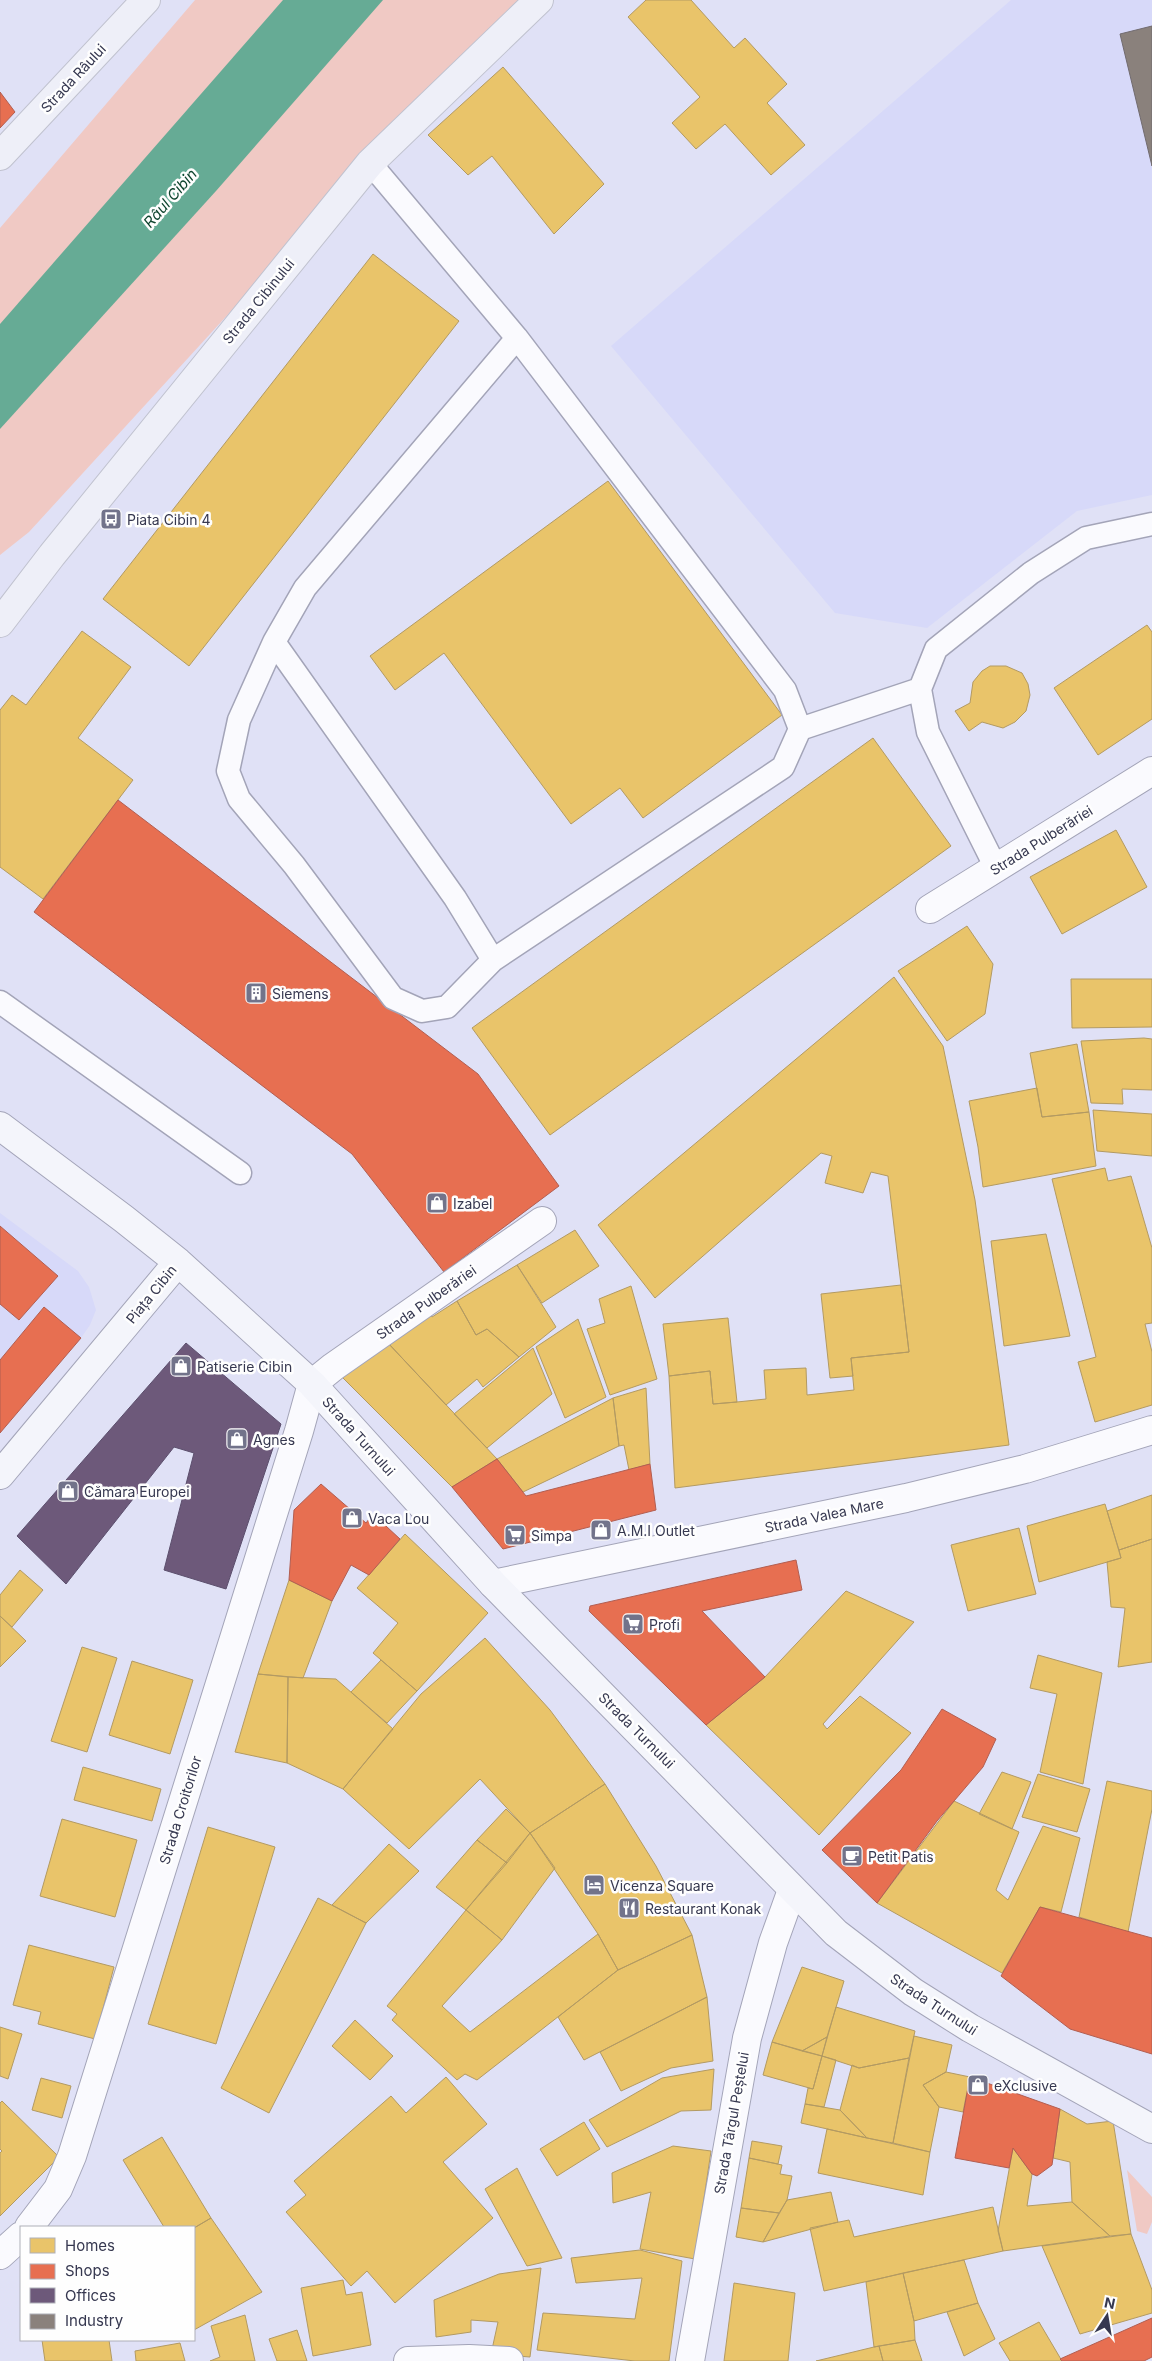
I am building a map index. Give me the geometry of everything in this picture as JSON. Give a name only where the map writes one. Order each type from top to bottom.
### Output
[{"type":"main road","name":"Strada Râului","points":[[0,156],[146,0]]},
{"type":"main road","name":"Strada Cibinului","points":[[0,623],[52,555],[370,163],[539,0]]},
{"type":"street","name":"Strada Pulberăriei","points":[[930,909],[1152,771]]},
{"type":"street","name":"Piața Cibin","points":[[0,1126],[178,1262],[0,1475]]},
{"type":"street","name":"Strada Pulberăriei","points":[[312,1384],[333,1367],[542,1221]]},
{"type":"street","name":"Strada Turnului","points":[[178,1262],[312,1384],[493,1584],[836,1933],[913,1992],[970,2028],[1152,2129]]},
{"type":"street","name":"Strada Croitorilor","points":[[30,2226],[58,2189],[72,2156],[312,1384]]},
{"type":"street","name":"Strada Valea Mare","points":[[493,1584],[906,1498],[1025,1469],[1152,1430]]},
{"type":"street","name":"Strada Târgul Peștelui","points":[[690,2361],[747,2038],[773,1943],[792,1890]]},
{"type":"street","points":[[0,2255],[20,2237]]},
{"type":"street","points":[[408,2361],[470,2359],[509,2361]]},
{"type":"lane","points":[[370,163],[517,338],[785,690],[800,729],[783,767],[493,960],[447,1006],[422,1011],[393,998],[294,865],[239,799],[228,771],[239,720],[274,642],[305,588],[517,338]]},
{"type":"lane","points":[[996,868],[928,732],[920,689],[936,649],[1030,573],[1086,538],[1152,524]]},
{"type":"lane","points":[[274,642],[455,898],[493,960]]},
{"type":"lane","points":[[800,729],[920,689]]},
{"type":"lane","points":[[0,1002],[240,1174]]},
{"type":"shaded area","points":[[195,0],[539,0],[372,157],[29,532],[0,555],[0,228]]},
{"type":"shaded area","points":[[1011,0],[1152,0],[1152,495],[1077,511],[927,628],[835,613],[611,346]]},
{"type":"shaded area","points":[[0,1213],[78,1271],[89,1287],[96,1310],[90,1325],[81,1338],[0,1433]]},
{"type":"shaded area","points":[[1127,2170],[1152,2197],[1152,2222],[1147,2234],[1137,2231]]},
{"type":"water","name":"Râul Cibin","points":[[283,0],[383,0],[216,191],[0,429],[0,324]]},
{"type":"building: Homes","points":[[646,0],[691,0],[734,48],[745,38],[787,84],[767,103],[805,145],[771,175],[725,124],[696,149],[672,123],[700,97],[628,17]]},
{"type":"building: Homes","points":[[503,67],[604,184],[554,234],[492,156],[468,175],[428,135]]},
{"type":"building: Homes","points":[[373,254],[459,321],[189,666],[103,599]]},
{"type":"building: Homes","points":[[608,481],[782,715],[643,818],[620,788],[571,824],[444,653],[395,690],[370,656]]},
{"type":"building: Homes","points":[[1147,625],[1152,632],[1152,719],[1098,755],[1054,688]]},
{"type":"building: Homes","points":[[82,631],[131,667],[78,738],[133,780],[43,899],[0,867],[0,710],[12,695],[26,705]]},
{"type":"building: Homes","points":[[990,666],[1006,666],[1022,673],[1028,684],[1030,695],[1026,711],[1015,722],[1003,728],[982,722],[969,731],[955,711],[970,703],[973,682],[982,671]]},
{"type":"building: Homes","points":[[873,738],[951,846],[550,1135],[472,1028]]},
{"type":"building: Homes","points":[[1116,830],[1147,887],[1062,934],[1030,877]]},
{"type":"building: Homes","points":[[967,926],[993,964],[985,1014],[947,1041],[898,971]]},
{"type":"building: Homes","points":[[894,977],[943,1046],[975,1200],[1009,1445],[675,1488],[669,1376],[710,1371],[713,1404],[766,1399],[764,1370],[806,1368],[807,1395],[854,1390],[851,1358],[909,1352],[888,1176],[871,1172],[863,1193],[825,1183],[832,1156],[821,1153],[655,1298],[598,1225]]},
{"type":"building: Homes","points":[[1071,979],[1152,979],[1152,1027],[1072,1028]]},
{"type":"building: Homes","points":[[1152,1039],[1152,1090],[1122,1089],[1123,1104],[1091,1103],[1081,1041]]},
{"type":"building: Homes","points":[[1077,1044],[1089,1112],[1042,1117],[1030,1053]]},
{"type":"building: Homes","points":[[1037,1088],[1042,1117],[1089,1112],[1096,1166],[983,1187],[969,1101]]},
{"type":"building: Homes","points":[[1093,1110],[1152,1114],[1152,1156],[1097,1151]]},
{"type":"building: Homes","points":[[1105,1168],[1108,1181],[1131,1176],[1152,1248],[1152,1323],[1145,1324],[1152,1352],[1152,1405],[1095,1422],[1078,1362],[1096,1357],[1052,1179]]},
{"type":"building: Homes","points":[[575,1230],[599,1266],[542,1303],[517,1265]]},
{"type":"building: Homes","points":[[1046,1234],[1070,1336],[1004,1346],[991,1241]]},
{"type":"building: Homes","points":[[517,1265],[556,1327],[519,1357],[487,1329],[476,1335],[457,1301]]},
{"type":"building: Homes","points":[[901,1285],[909,1352],[851,1358],[853,1376],[830,1378],[821,1294]]},
{"type":"building: Homes","points":[[631,1286],[657,1379],[610,1395],[587,1329],[605,1323],[599,1299]]},
{"type":"building: Homes","points":[[457,1301],[476,1335],[487,1329],[519,1357],[483,1387],[477,1379],[446,1405],[388,1343],[428,1312],[432,1317]]},
{"type":"building: Homes","points":[[728,1318],[737,1402],[713,1404],[710,1371],[669,1376],[663,1324]]},
{"type":"building: Homes","points":[[578,1319],[606,1397],[565,1418],[536,1347]]},
{"type":"building: Homes","points":[[388,1343],[497,1459],[452,1487],[342,1377]]},
{"type":"building: Homes","points":[[533,1348],[552,1394],[487,1448],[454,1414]]},
{"type":"building: Homes","points":[[646,1388],[650,1464],[629,1470],[624,1445],[619,1446],[613,1398]]},
{"type":"building: Homes","points":[[613,1398],[619,1446],[523,1492],[497,1459]]},
{"type":"building: Homes","points":[[1152,1495],[1152,1539],[1119,1550],[1107,1511]]},
{"type":"building: Homes","points":[[1105,1504],[1121,1558],[1039,1582],[1027,1526]]},
{"type":"building: Homes","points":[[1019,1528],[1036,1594],[968,1611],[951,1545]]},
{"type":"building: Homes","points":[[405,1534],[488,1613],[417,1691],[373,1653],[398,1623],[357,1588]]},
{"type":"building: Homes","points":[[1152,1539],[1152,1662],[1118,1667],[1125,1608],[1111,1607],[1107,1562],[1121,1558],[1119,1550]]},
{"type":"building: Homes","points":[[20,1570],[43,1590],[12,1627],[0,1616],[0,1595]]},
{"type":"building: Homes","points":[[289,1580],[332,1601],[303,1678],[258,1674]]},
{"type":"building: Homes","points":[[846,1591],[914,1622],[823,1724],[827,1729],[860,1696],[911,1733],[819,1835],[706,1725],[765,1677]]},
{"type":"building: Homes","points":[[0,1616],[26,1641],[0,1667]]},
{"type":"building: Homes","points":[[485,1638],[550,1710],[605,1784],[530,1833],[480,1779],[409,1849],[343,1789],[421,1694]]},
{"type":"building: Homes","points":[[82,1647],[117,1658],[87,1752],[51,1741]]},
{"type":"building: Homes","points":[[1038,1655],[1102,1673],[1083,1784],[1040,1772],[1057,1694],[1030,1688]]},
{"type":"building: Homes","points":[[381,1660],[417,1691],[387,1723],[351,1692]]},
{"type":"building: Homes","points":[[132,1661],[193,1680],[170,1754],[109,1735]]},
{"type":"building: Homes","points":[[258,1674],[288,1677],[287,1763],[235,1752]]},
{"type":"building: Homes","points":[[288,1677],[336,1679],[393,1729],[343,1789],[287,1763]]},
{"type":"building: Homes","points":[[83,1767],[161,1789],[152,1821],[74,1800]]},
{"type":"building: Homes","points":[[1002,1772],[1031,1782],[1012,1829],[979,1814]]},
{"type":"building: Homes","points":[[1038,1774],[1090,1789],[1077,1832],[1022,1817]]},
{"type":"building: Homes","points":[[1107,1781],[1152,1791],[1152,1809],[1128,1932],[1079,1917]]},
{"type":"building: Homes","points":[[605,1784],[656,1866],[692,1935],[618,1970],[598,1934],[530,1833]]},
{"type":"building: Homes","points":[[954,1801],[1019,1832],[996,1890],[1008,1900],[1043,1826],[1080,1838],[1061,1912],[1040,1907],[1002,1973],[877,1903]]},
{"type":"building: Homes","points":[[506,1809],[530,1833],[507,1863],[477,1840]]},
{"type":"building: Homes","points":[[62,1819],[137,1840],[115,1917],[40,1896]]},
{"type":"building: Homes","points":[[208,1827],[275,1847],[216,2044],[148,2024]]},
{"type":"building: Homes","points":[[530,1833],[555,1868],[502,1940],[466,1910]]},
{"type":"building: Homes","points":[[477,1840],[507,1863],[466,1910],[436,1887]]},
{"type":"building: Homes","points":[[389,1844],[419,1871],[366,1923],[332,1905]]},
{"type":"building: Homes","points":[[318,1898],[366,1923],[269,2113],[221,2088]]},
{"type":"building: Homes","points":[[466,1910],[502,1940],[442,2006],[470,2032],[598,1934],[618,1970],[477,2080],[465,2074],[457,2080],[392,2020],[397,2014],[387,2006]]},
{"type":"building: Homes","points":[[692,1935],[707,1997],[584,2060],[558,2017],[618,1970]]},
{"type":"building: Homes","points":[[29,1945],[114,1967],[95,2039],[38,2024],[41,2012],[13,2005]]},
{"type":"building: Homes","points":[[802,1967],[844,1981],[827,2037],[802,2051],[772,2042]]},
{"type":"building: Homes","points":[[707,1997],[713,2061],[671,2068],[621,2091],[600,2052]]},
{"type":"building: Homes","points":[[836,2007],[915,2031],[909,2058],[859,2068],[822,2056]]},
{"type":"building: Homes","points":[[355,2020],[393,2056],[370,2080],[332,2046]]},
{"type":"building: Homes","points":[[0,2027],[22,2034],[8,2079],[0,2076]]},
{"type":"building: Homes","points":[[914,2036],[952,2045],[946,2072],[923,2085],[939,2107],[930,2152],[893,2143]]},
{"type":"building: Homes","points":[[827,2037],[822,2056],[802,2051]]},
{"type":"building: Homes","points":[[772,2042],[822,2056],[813,2089],[763,2075]]},
{"type":"building: Homes","points":[[822,2056],[836,2060],[824,2107],[805,2104],[808,2088],[813,2089]]},
{"type":"building: Homes","points":[[909,2058],[893,2143],[867,2138],[840,2110],[852,2065],[859,2068]]},
{"type":"building: Homes","points":[[714,2069],[711,2110],[681,2111],[607,2147],[589,2120],[662,2078]]},
{"type":"building: Homes","points":[[946,2072],[970,2077],[963,2112],[939,2107],[923,2085]]},
{"type":"building: Homes","points":[[446,2077],[487,2124],[443,2162],[493,2218],[395,2303],[367,2271],[351,2286],[286,2212],[306,2195],[294,2181],[391,2096],[406,2113]]},
{"type":"building: Homes","points":[[41,2078],[71,2086],[62,2118],[32,2110]]},
{"type":"building: Homes","points":[[2,2101],[59,2157],[0,2216],[0,2153],[2,2151],[0,2149],[0,2103]]},
{"type":"building: Homes","points":[[805,2104],[840,2110],[867,2138],[801,2123]]},
{"type":"building: Homes","points":[[1060,2109],[1087,2124],[1113,2121],[1131,2234],[1110,2236],[1072,2202],[1070,2162],[1053,2158]]},
{"type":"building: Homes","points":[[584,2122],[600,2149],[557,2176],[540,2149]]},
{"type":"building: Homes","points":[[827,2129],[930,2152],[923,2195],[818,2173]]},
{"type":"building: Homes","points":[[162,2137],[211,2218],[195,2227],[163,2226],[123,2160]]},
{"type":"building: Homes","points":[[752,2141],[782,2146],[778,2164],[749,2158]]},
{"type":"building: Homes","points":[[673,2146],[711,2151],[695,2259],[640,2249],[651,2192],[613,2203],[612,2173]]},
{"type":"building: Homes","points":[[1013,2148],[1032,2174],[1027,2206],[1072,2202],[1110,2236],[1003,2251],[998,2231]]},
{"type":"building: Homes","points":[[749,2158],[782,2165],[780,2174],[792,2176],[787,2200],[779,2213],[741,2208]]},
{"type":"building: Homes","points":[[517,2168],[562,2258],[527,2266],[485,2189]]},
{"type":"building: Homes","points":[[831,2192],[838,2222],[763,2242],[787,2200]]},
{"type":"building: Homes","points":[[993,2207],[1003,2251],[824,2291],[810,2228],[849,2220],[854,2237]]},
{"type":"building: Homes","points":[[741,2208],[779,2213],[763,2242],[736,2237]]},
{"type":"building: Homes","points":[[211,2218],[262,2292],[195,2329],[195,2227]]},
{"type":"building: Homes","points":[[1131,2234],[1152,2290],[1152,2313],[1080,2334],[1042,2246]]},
{"type":"building: Homes","points":[[640,2250],[682,2261],[669,2361],[635,2361],[537,2350],[543,2313],[635,2319],[642,2278],[576,2283],[571,2258]]},
{"type":"building: Homes","points":[[964,2260],[978,2303],[914,2321],[903,2273]]},
{"type":"building: Homes","points":[[541,2268],[530,2357],[491,2354],[498,2322],[471,2320],[471,2332],[436,2337],[434,2300],[499,2274]]},
{"type":"building: Homes","points":[[903,2273],[914,2321],[915,2340],[874,2347],[866,2282]]},
{"type":"building: Homes","points":[[343,2280],[346,2295],[362,2292],[371,2345],[313,2356],[301,2288]]},
{"type":"building: Homes","points":[[734,2283],[795,2293],[788,2361],[724,2361]]},
{"type":"building: Homes","points":[[978,2303],[995,2339],[964,2356],[947,2312]]},
{"type":"building: Homes","points":[[245,2315],[255,2361],[210,2361],[220,2357],[211,2326]]},
{"type":"building: Homes","points":[[1039,2322],[1062,2361],[1010,2361],[999,2343]]},
{"type":"building: Homes","points":[[297,2330],[307,2361],[277,2361],[269,2339]]},
{"type":"building: Homes","points":[[915,2340],[922,2361],[883,2361],[879,2346]]},
{"type":"building: Homes","points":[[42,2341],[109,2341],[112,2361],[45,2361]]},
{"type":"building: Homes","points":[[180,2343],[185,2361],[136,2361],[135,2351]]},
{"type":"building: Homes","points":[[879,2346],[883,2361],[816,2361],[874,2347]]},
{"type":"building: Shops","points":[[0,92],[15,112],[0,128]]},
{"type":"building: Shops","name":"Siemens","points":[[118,800],[478,1074],[559,1186],[444,1272],[352,1154],[34,912]]},
{"type":"building: Shops","points":[[0,1226],[58,1276],[19,1320],[0,1304]]},
{"type":"building: Shops","points":[[44,1307],[81,1338],[0,1433],[0,1360]]},
{"type":"building: Shops","points":[[497,1459],[526,1496],[650,1464],[656,1510],[503,1549],[452,1487]]},
{"type":"building: Shops","points":[[321,1484],[366,1523],[373,1514],[400,1539],[369,1575],[351,1565],[332,1601],[289,1580],[294,1510]]},
{"type":"building: Shops","points":[[796,1560],[802,1590],[702,1611],[765,1677],[706,1725],[589,1611],[590,1606]]},
{"type":"building: Shops","points":[[942,1709],[996,1739],[983,1767],[937,1821],[877,1903],[822,1850],[901,1770]]},
{"type":"building: Shops","points":[[1040,1907],[1152,1938],[1152,2054],[1070,2029],[1001,1976]]},
{"type":"building: Shops","points":[[970,2077],[1060,2109],[1052,2165],[1037,2176],[1032,2174],[1013,2148],[1009,2168],[955,2158]]},
{"type":"building: Shops","points":[[1152,2318],[1152,2357],[1144,2361],[1062,2361],[1060,2359]]},
{"type":"building: Offices","points":[[186,1343],[281,1424],[226,1589],[164,1570],[194,1453],[174,1447],[66,1584],[17,1536]]},
{"type":"building: Industry","points":[[1152,26],[1152,166],[1120,34]]},
{"type":"place","name":"Piata Cibin 4","points":[[111,519]]},
{"type":"place","name":"Siemens","points":[[256,993]]},
{"type":"place","name":"Izabel","points":[[437,1203]]},
{"type":"place","name":"Patiserie Cibin","points":[[181,1366]]},
{"type":"place","name":"Agnes","points":[[237,1439]]},
{"type":"place","name":"Cămara Europei","points":[[68,1491]]},
{"type":"place","name":"Vaca Lou","points":[[352,1518]]},
{"type":"place","name":"A.M.I Outlet","points":[[601,1530]]},
{"type":"place","name":"Simpa","points":[[515,1535]]},
{"type":"place","name":"Profi","points":[[633,1624]]},
{"type":"place","name":"Petit Patis","points":[[852,1856]]},
{"type":"place","name":"Vicenza Square","points":[[594,1885]]},
{"type":"place","name":"Restaurant Konak","points":[[629,1908]]},
{"type":"place","name":"eXclusive","points":[[978,2085]]}]
